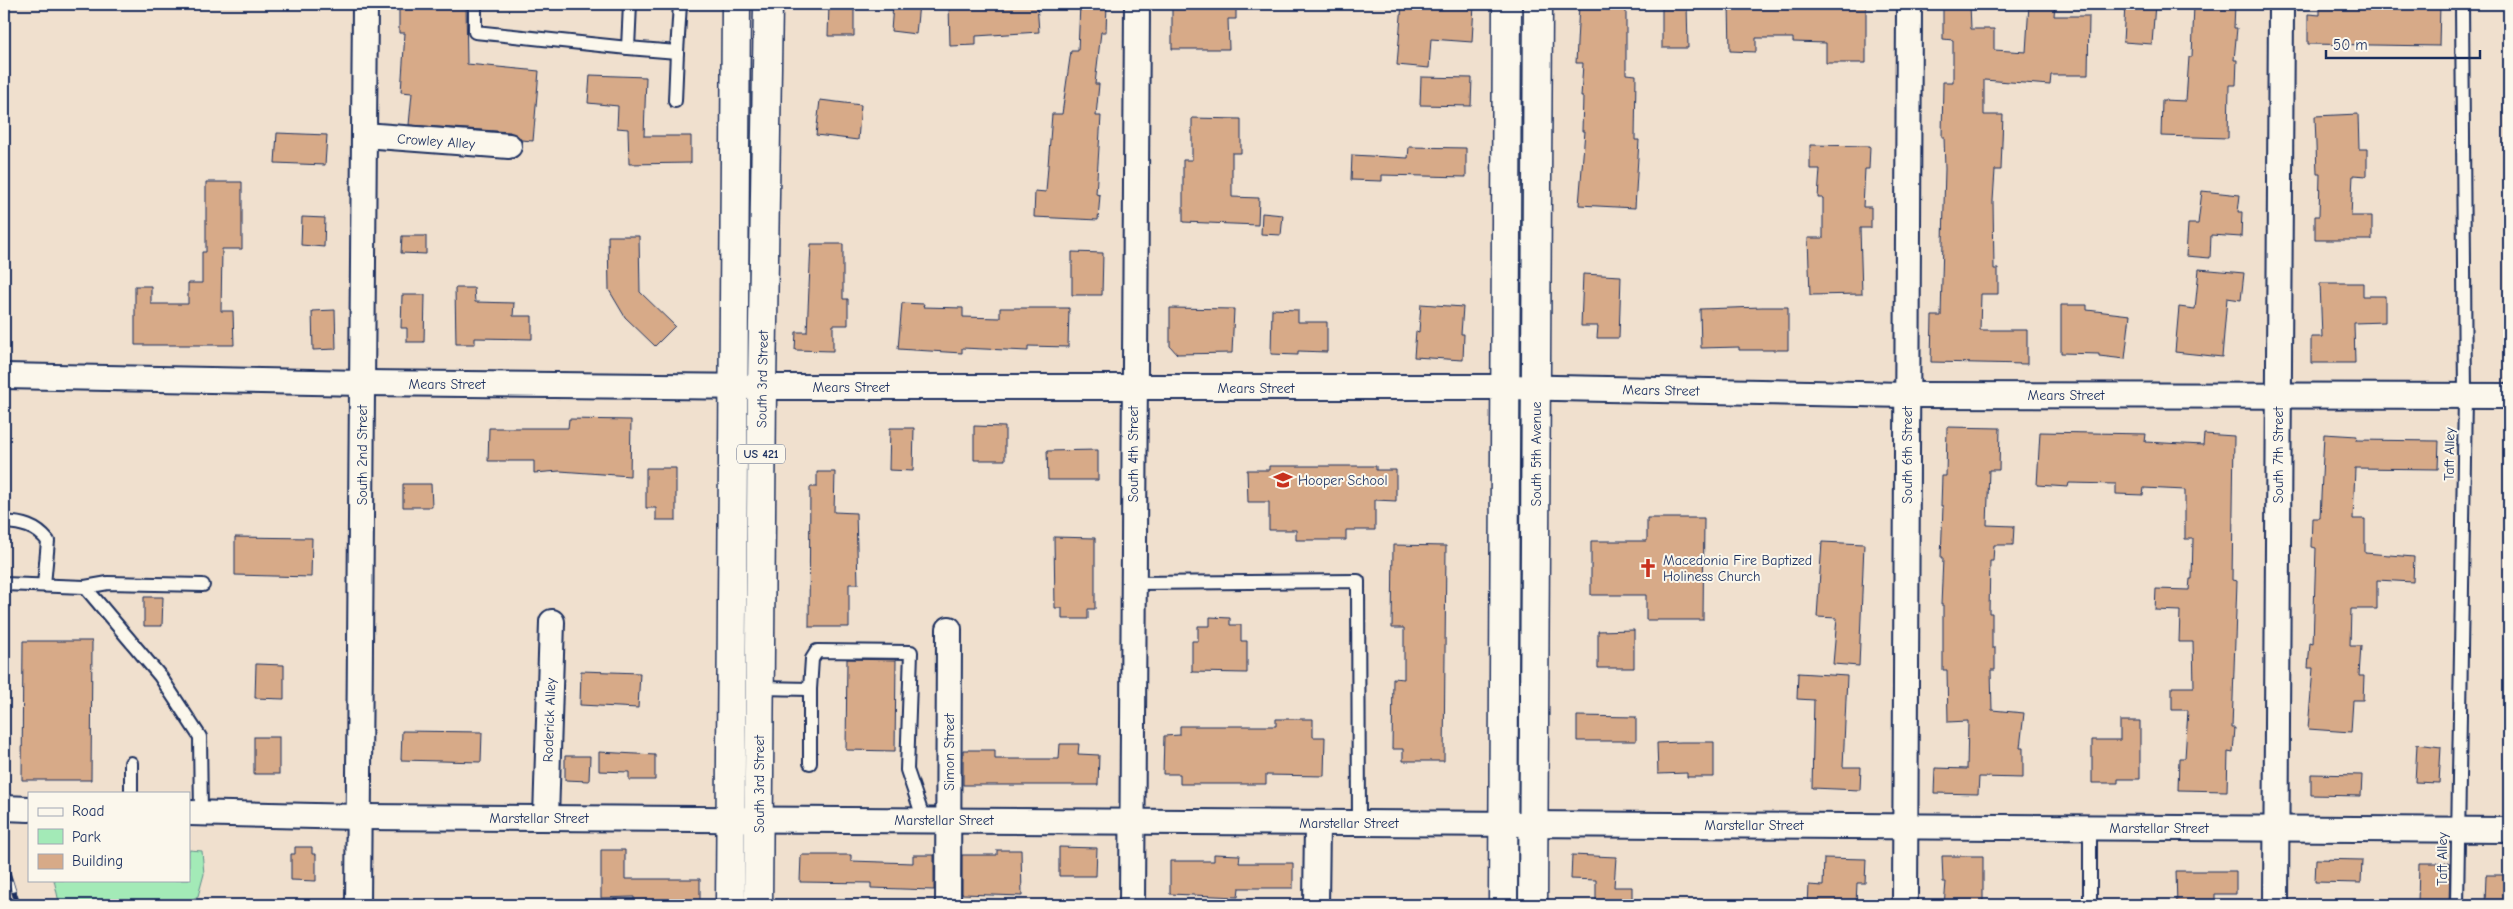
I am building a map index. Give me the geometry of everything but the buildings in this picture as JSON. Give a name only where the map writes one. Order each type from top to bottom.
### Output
[{"type":"main road","name":"South 3rd Street","points":[[730,905],[736,4]]},
{"type":"main road","name":"South 3rd Street","points":[[758,905],[762,387],[768,4]]},
{"type":"main road","points":[[1503,905],[1507,4]]},
{"type":"main road","name":"South 5th Avenue","points":[[1533,905],[1538,4]]},
{"type":"street","name":"South 2nd Street","points":[[358,905],[363,383],[364,4]]},
{"type":"street","name":"South 4th Street","points":[[1132,905],[1133,388],[1137,4]]},
{"type":"street","name":"South 6th Street","points":[[1904,905],[1909,4]]},
{"type":"street","name":"South 7th Street","points":[[2276,905],[2281,4]]},
{"type":"street","name":"Crowley Alley","points":[[364,135],[508,146]]},
{"type":"street","name":"Mears Street","points":[[4,376],[363,383],[762,387],[1506,387],[1907,395],[2509,396]]},
{"type":"street","name":"Roderick Alley","points":[[546,818],[552,622]]},
{"type":"street","name":"Simon Street","points":[[948,905],[949,629]]},
{"type":"street","points":[[4,808],[28,809]]},
{"type":"street","name":"Marstellar Street","points":[[195,813],[359,817],[2509,830]]},
{"type":"street","points":[[1316,905],[1317,823]]},
{"type":"lane","points":[[475,4],[475,32],[677,52]]},
{"type":"lane","points":[[628,48],[630,4]]},
{"type":"lane","points":[[675,101],[680,4]]},
{"type":"lane","name":"Taft Alley","points":[[2457,905],[2465,396],[2462,4]]},
{"type":"lane","points":[[4,522],[21,523],[40,530],[48,540],[44,585]]},
{"type":"lane","points":[[1133,583],[1358,581],[1359,823]]},
{"type":"lane","points":[[4,584],[85,587],[108,583],[202,586]]},
{"type":"lane","points":[[85,587],[160,676],[200,737],[195,813]]},
{"type":"lane","points":[[810,763],[812,659],[818,651],[912,652],[907,770],[924,820]]},
{"type":"lane","points":[[760,688],[810,689]]},
{"type":"lane","points":[[131,763],[131,792]]},
{"type":"lane","points":[[2090,827],[2090,905]]},
{"type":"green space","points":[[190,850],[202,851],[204,874],[198,896],[183,905],[63,905],[59,902],[54,882],[190,882]]},
{"type":"railway","points":[[4,860],[18,905]]},
{"type":"place","name":"Hooper School","points":[[1283,480]]},
{"type":"place","name":"Macedonia Fire Baptized Holiness Church","points":[[1648,568]]}]
